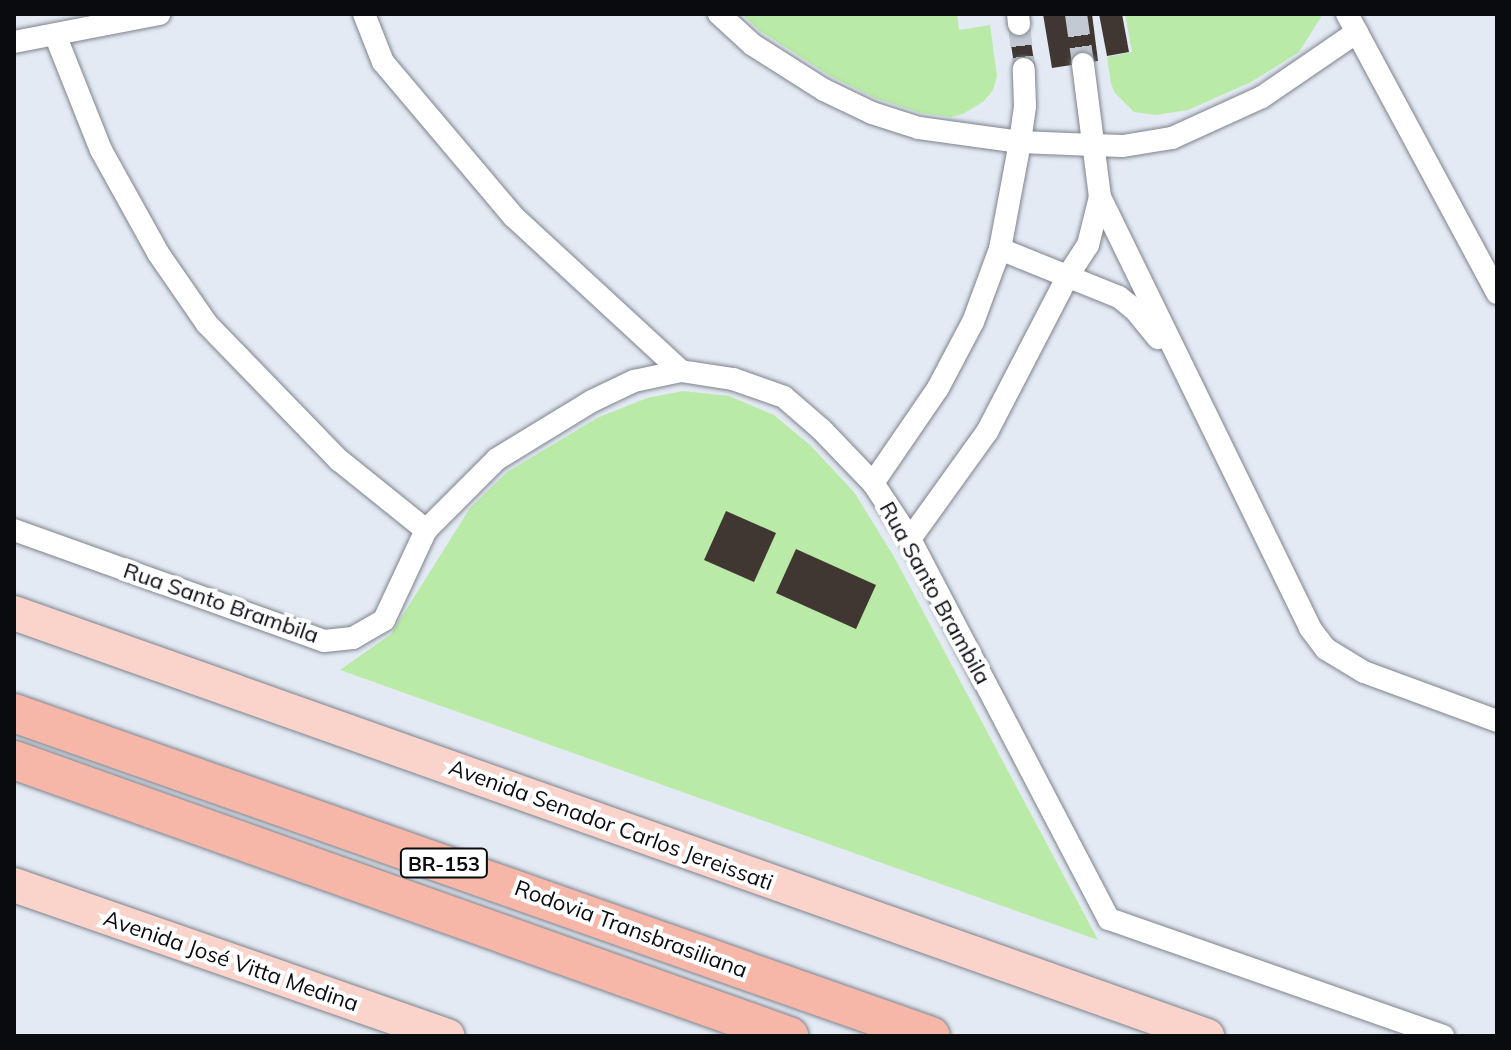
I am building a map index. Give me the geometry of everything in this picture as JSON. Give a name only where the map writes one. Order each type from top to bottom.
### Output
[{"type":"highway","name":"Rodovia Transbrasiliana","points":[[14,713],[931,1036]]},
{"type":"highway","name":"BR-153","points":[[14,760],[789,1036]]},
{"type":"main road","name":"Avenida Senador Carlos Jereissati","points":[[14,613],[1207,1036]]},
{"type":"main road","name":"Avenida José Vitta Medina","points":[[14,885],[436,1034]]},
{"type":"street","points":[[14,42],[56,37],[159,14]]},
{"type":"street","points":[[364,14],[383,62],[514,217],[681,371]]},
{"type":"street","points":[[719,14],[753,45],[824,90],[872,113],[919,128],[1020,142],[1123,146],[1172,138],[1262,97],[1352,23],[1497,293]]},
{"type":"street","points":[[56,37],[101,150],[158,253],[207,324],[339,460],[426,530]]},
{"type":"street","points":[[1083,64],[1100,197],[1310,628],[1326,649],[1388,683],[1497,721]]},
{"type":"street","points":[[873,483],[938,388],[973,322],[1000,249],[1025,106],[1024,69]]},
{"type":"street","points":[[910,539],[987,432],[1069,274],[1088,245],[1100,197]]},
{"type":"street","points":[[1000,249],[1069,274],[1119,297],[1136,311],[1193,388]]},
{"type":"street","name":"Rua Santo Brambila","points":[[14,530],[324,641],[353,638],[384,620],[426,530],[497,459],[544,429],[634,381],[681,371],[733,379],[784,397],[821,429],[873,483],[910,539],[1109,919],[1443,1036]]},
{"type":"green space","points":[[742,14],[957,14],[959,30],[990,25],[997,76],[993,90],[984,101],[963,114],[951,117],[921,113],[875,98],[830,76],[760,31]]},
{"type":"green space","points":[[1125,14],[1321,14],[1321,17],[1299,52],[1251,82],[1188,110],[1156,115],[1134,112],[1115,93],[1111,84],[1107,57],[1132,52]]},
{"type":"green space","points":[[683,391],[729,396],[774,415],[810,445],[854,492],[893,555],[1098,940],[340,670],[391,634],[470,508],[507,472],[597,418],[647,398]]},
{"type":"building","points":[[1043,14],[1092,14],[1098,61],[1052,68]]},
{"type":"building","points":[[1099,14],[1122,14],[1129,52],[1107,56]]},
{"type":"building","points":[[1028,23],[1035,67],[1015,70],[1008,26]]},
{"type":"building","points":[[726,511],[776,533],[754,582],[704,560]]},
{"type":"building","points":[[796,549],[876,585],[856,629],[776,593]]},
{"type":"tunnel","points":[[1076,14],[1083,64]]},
{"type":"tunnel","points":[[1019,24],[1024,69]]}]
